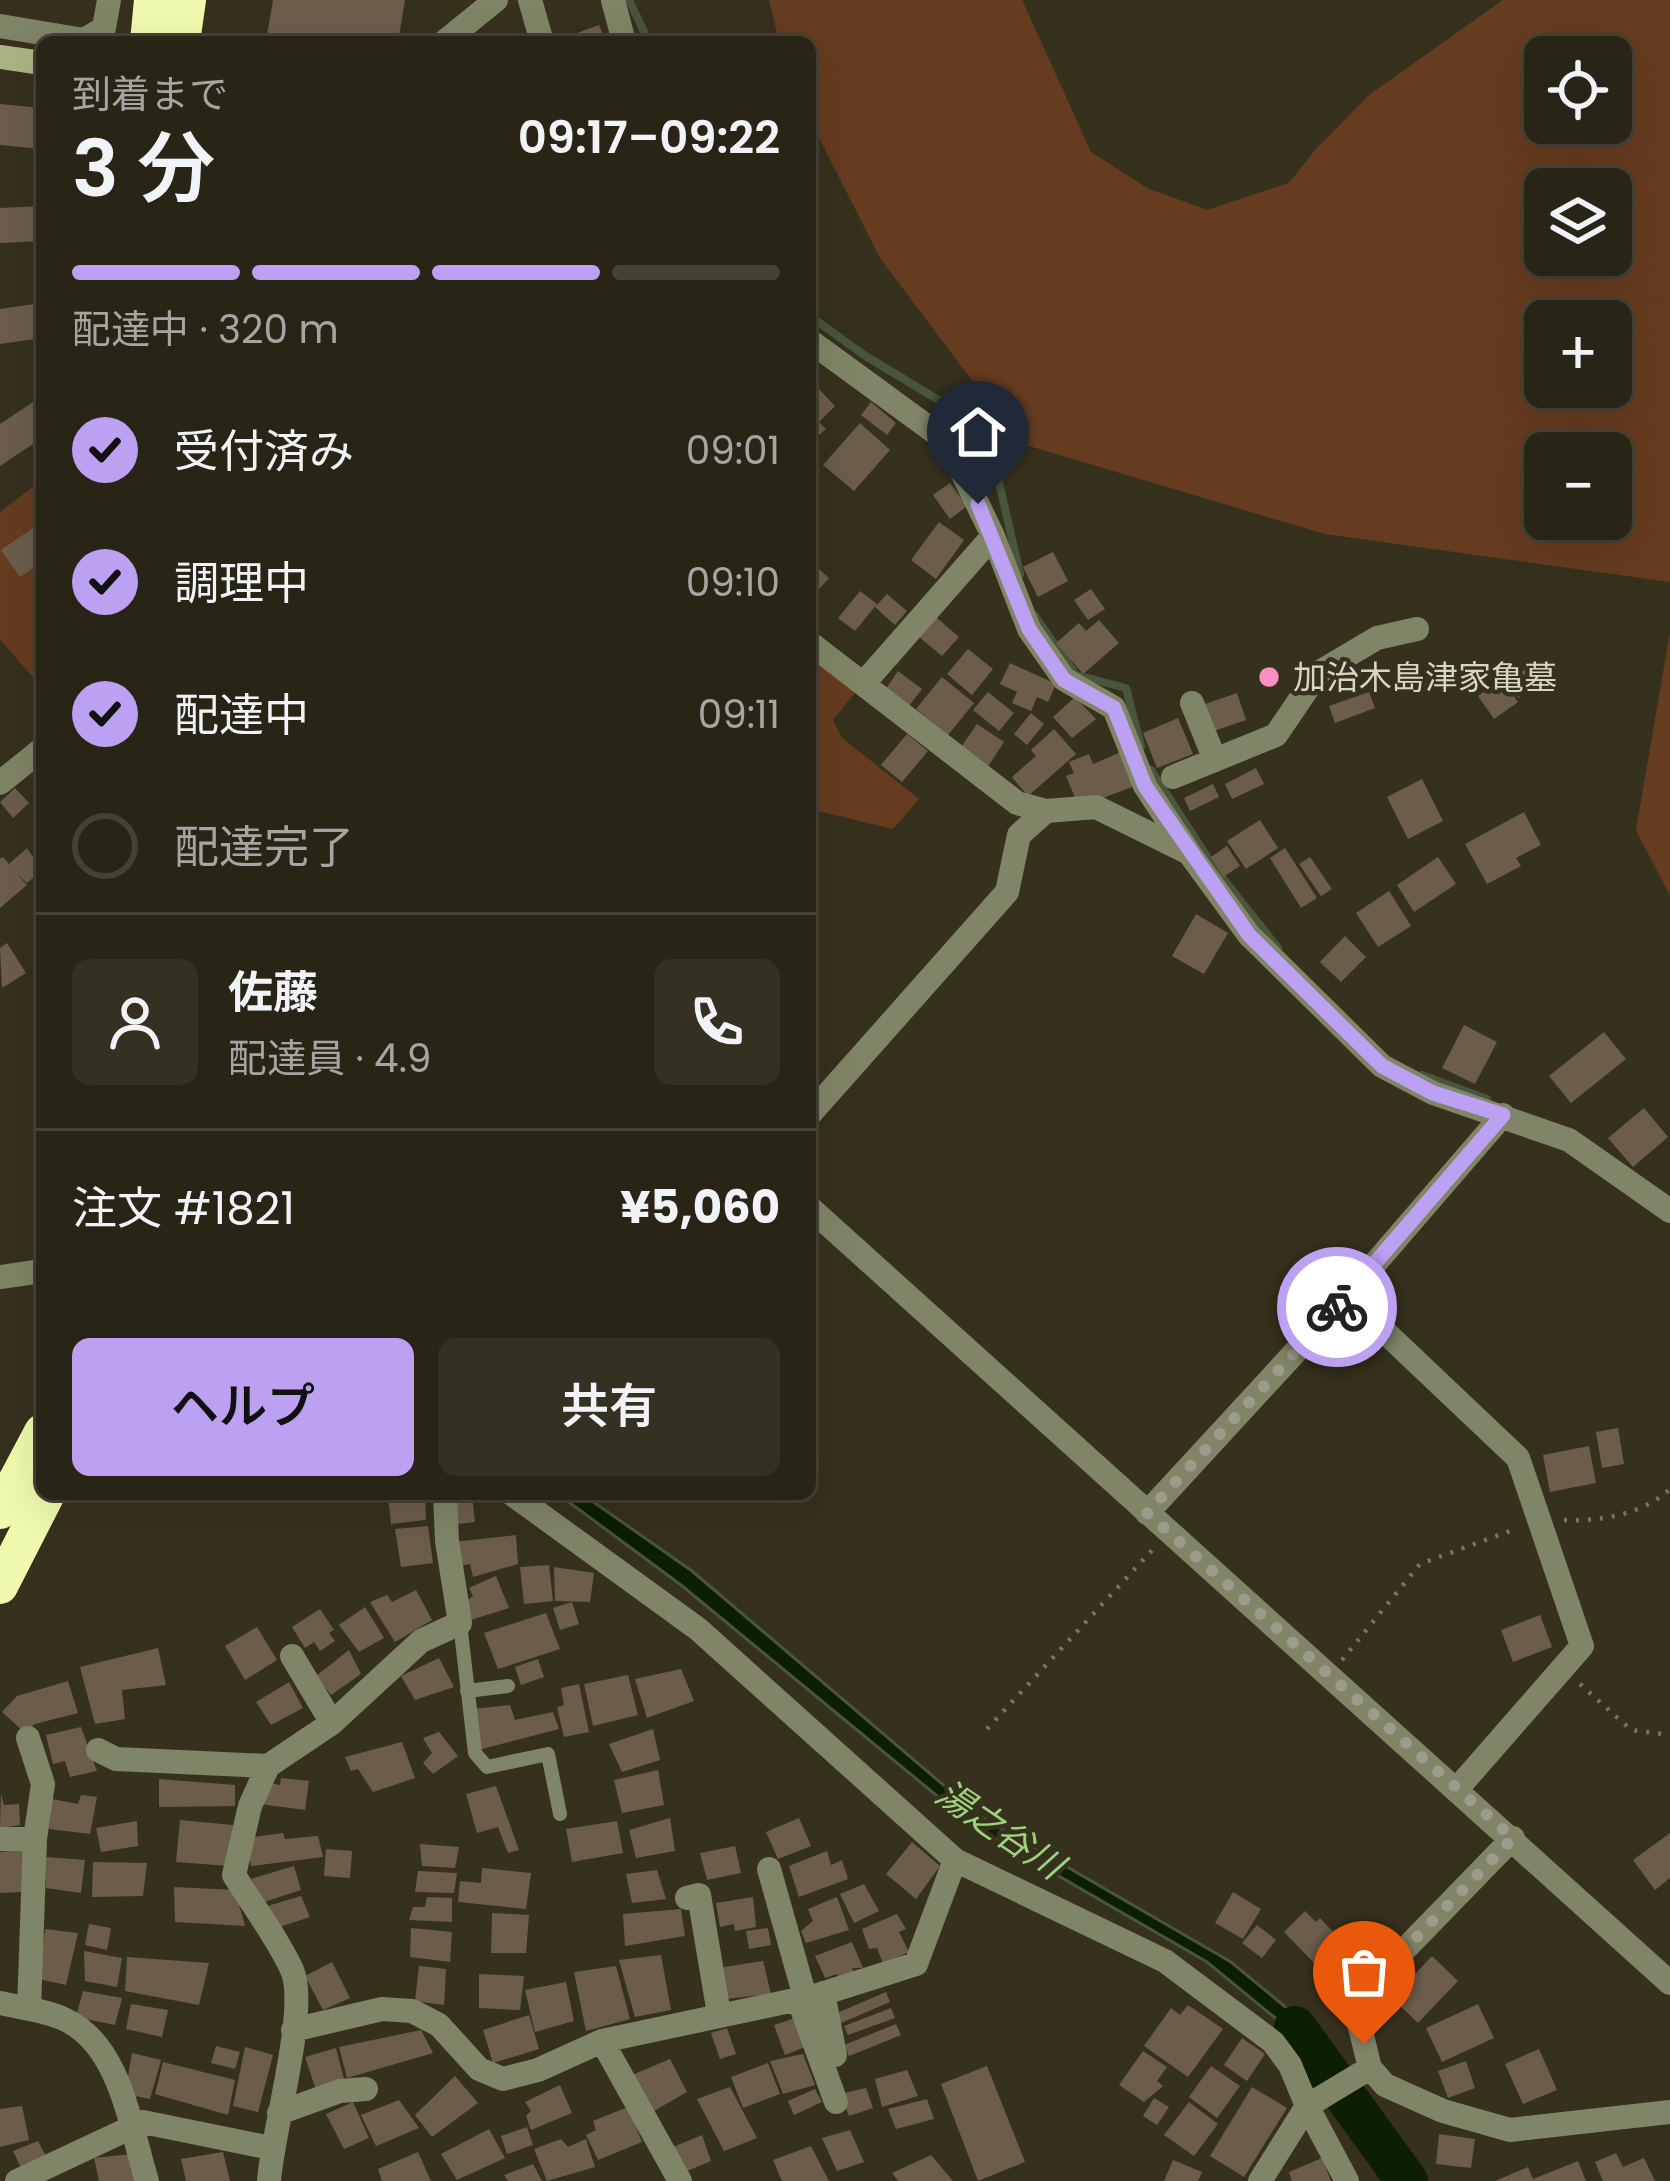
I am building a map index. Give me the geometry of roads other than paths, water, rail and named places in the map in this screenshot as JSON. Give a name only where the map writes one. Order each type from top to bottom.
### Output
[{"type":"highway","points":[[149,36],[152,0]]},
{"type":"highway","points":[[183,36],[188,0]]},
{"type":"highway","points":[[0,1511],[36,1443]]},
{"type":"highway","points":[[0,1586],[43,1500]]},
{"type":"street","points":[[91,36],[104,28],[109,0]]},
{"type":"street","points":[[451,36],[496,0]]},
{"type":"street","points":[[530,0],[540,36]]},
{"type":"street","points":[[613,0],[622,36]]},
{"type":"street","points":[[0,26],[60,36]]},
{"type":"street","points":[[0,57],[36,63]]},
{"type":"street","points":[[816,345],[947,441],[993,536],[1029,629],[1064,680],[1114,708],[1157,783],[1189,853],[1249,935],[1382,1066],[1433,1093],[1569,1140],[1670,1211]]},
{"type":"street","points":[[863,685],[993,536]]},
{"type":"street","points":[[1157,783],[1276,735],[1318,673],[1377,638],[1417,629]]},
{"type":"street","points":[[816,648],[1017,802],[1046,811],[1096,807],[1189,853]]},
{"type":"street","points":[[1192,704],[1216,760]]},
{"type":"street","points":[[0,783],[22,757]]},
{"type":"street","points":[[816,1107],[1006,892],[1019,835],[1046,811]]},
{"type":"street","points":[[1147,1513],[1347,1296],[1503,1115]]},
{"type":"street","points":[[816,1213],[1670,1984]]},
{"type":"street","points":[[0,1277],[36,1272]]},
{"type":"street","points":[[1347,1296],[1518,1458],[1582,1646],[1457,1789]]},
{"type":"street","points":[[269,2181],[293,2030],[295,1975],[234,1875],[250,1806],[268,1766],[332,1724],[422,1641],[460,1623],[445,1500]]},
{"type":"street","points":[[520,1500],[698,1629],[955,1860],[1165,1961],[1273,2042],[1312,2104],[1347,2181]]},
{"type":"street","points":[[292,1657],[332,1724]]},
{"type":"street","points":[[28,1738],[43,1784],[35,1839],[29,2009]]},
{"type":"street","points":[[98,1750],[116,1759],[268,1766]]},
{"type":"street","points":[[1363,2072],[1358,2019],[1377,1978],[1513,1838]]},
{"type":"street","points":[[0,1839],[35,1839]]},
{"type":"street","points":[[293,2030],[382,2009],[412,2011],[439,2025],[479,2069],[503,2080],[602,2041],[808,1996],[916,1964],[955,1860]]},
{"type":"street","points":[[769,1869],[836,2102]]},
{"type":"street","points":[[687,1898],[699,1895],[719,2014]]},
{"type":"street","points":[[808,1996],[836,2055]]},
{"type":"street","points":[[0,2003],[64,2019],[96,2041],[114,2073],[147,2181]]},
{"type":"street","points":[[602,2041],[680,2181]]},
{"type":"street","points":[[1260,2181],[1312,2104],[1363,2072]]},
{"type":"street","points":[[1363,2072],[1442,2111],[1510,2130],[1670,2112]]},
{"type":"street","points":[[279,2113],[340,2091],[366,2090]]},
{"type":"street","points":[[17,2181],[143,2122],[271,2147]]},
{"type":"lane","points":[[460,1623],[475,1753],[487,1767],[548,1754],[560,1814]]},
{"type":"lane","points":[[466,1691],[508,1685]]},
{"type":"water","points":[[566,1500],[591,1500],[692,1571],[981,1817],[1231,1962],[1300,2019],[1334,2070],[1323,2077],[1285,2026],[1207,1962],[976,1828],[681,1585]]},
{"type":"waterway","points":[[629,0],[646,36]]},
{"type":"waterway","points":[[816,320],[945,404],[998,478],[1020,574]]},
{"type":"waterway","points":[[1035,616],[1076,675],[1126,688],[1141,746]]},
{"type":"waterway","points":[[1151,770],[1213,866],[1278,948]]},
{"type":"waterway","points":[[1422,1075],[1487,1099]]},
{"type":"waterway","name":"湯之谷川","points":[[1295,2027],[1407,2181]]},
{"type":"place","name":"加治木島津家亀墓","points":[[1269,677]]}]
